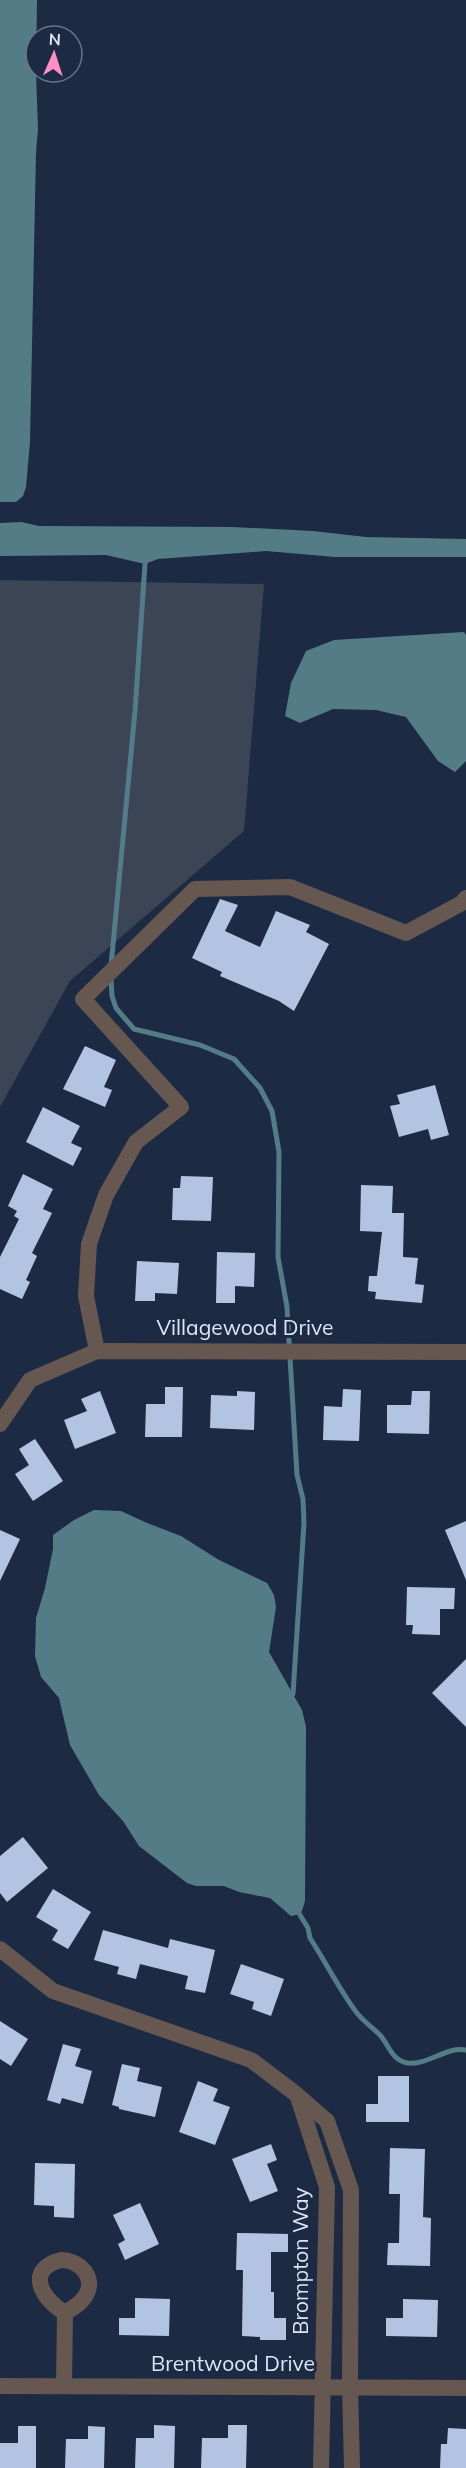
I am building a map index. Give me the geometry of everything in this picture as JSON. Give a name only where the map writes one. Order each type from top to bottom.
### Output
[{"type":"street","points":[[98,1351],[86,1296],[88,1244],[106,1195],[136,1143],[181,1107],[83,999],[195,889],[290,887],[406,933],[462,903],[466,898]]},
{"type":"street","name":"Villagewood Drive","points":[[0,1424],[30,1380],[98,1351],[466,1352]]},
{"type":"street","points":[[0,1949],[52,1991],[251,2060],[327,2121],[351,2190],[352,2468]]},
{"type":"street","name":"Brompton Way","points":[[296,2094],[327,2187],[321,2468]]},
{"type":"street","points":[[64,2386],[65,2313]]},
{"type":"street","name":"Brentwood Drive","points":[[0,2386],[466,2388]]},
{"type":"shaded area","points":[[0,0],[37,0],[37,24],[24,24],[24,84],[36,84],[38,129],[30,442],[26,487],[23,496],[16,502],[0,502]]},
{"type":"shaded area","points":[[21,522],[39,526],[232,527],[313,531],[366,537],[466,539],[466,557],[335,557],[266,551],[158,559],[145,564],[106,555],[0,556],[0,523]]},
{"type":"shaded area","points":[[0,580],[264,584],[244,831],[70,981],[0,1107]]},
{"type":"shaded area","points":[[464,632],[466,635],[466,761],[455,772],[438,761],[406,717],[376,710],[333,709],[300,723],[285,716],[291,683],[306,651],[334,640]]},
{"type":"shaded area","points":[[94,1510],[121,1511],[181,1536],[219,1560],[267,1583],[274,1595],[276,1607],[269,1652],[302,1710],[306,1727],[305,1901],[301,1914],[291,1916],[270,1898],[239,1892],[224,1886],[196,1886],[187,1883],[139,1846],[123,1821],[99,1795],[70,1745],[59,1698],[41,1677],[35,1656],[36,1618],[53,1549],[53,1535],[74,1520]]},
{"type":"building","points":[[220,899],[238,905],[225,931],[260,947],[276,911],[310,925],[306,932],[329,944],[294,1011],[279,1001],[220,976],[222,972],[192,958]]},
{"type":"building","points":[[85,1046],[116,1060],[104,1087],[112,1090],[105,1107],[63,1089]]},
{"type":"building","points":[[435,1085],[449,1135],[431,1140],[428,1129],[399,1137],[390,1106],[400,1104],[397,1095]]},
{"type":"building","points":[[43,1107],[80,1126],[71,1143],[82,1148],[73,1166],[26,1142]]},
{"type":"building","points":[[23,1174],[53,1189],[43,1209],[52,1213],[32,1253],[37,1256],[26,1280],[30,1282],[22,1299],[0,1289],[0,1257],[19,1219],[14,1216],[17,1211],[8,1206]]},
{"type":"building","points":[[181,1176],[213,1177],[211,1221],[172,1220],[173,1188],[180,1188]]},
{"type":"building","points":[[361,1185],[393,1186],[392,1213],[404,1213],[403,1257],[418,1258],[415,1284],[424,1285],[422,1303],[375,1299],[376,1292],[368,1291],[369,1276],[377,1276],[382,1232],[360,1231]]},
{"type":"building","points":[[217,1252],[255,1253],[254,1287],[235,1286],[235,1303],[216,1303]]},
{"type":"building","points":[[137,1261],[179,1263],[177,1294],[155,1293],[155,1301],[135,1301]]},
{"type":"building","points":[[165,1387],[183,1387],[182,1437],[145,1437],[146,1404],[165,1404]]},
{"type":"building","points":[[343,1389],[361,1390],[359,1441],[323,1440],[324,1406],[342,1407]]},
{"type":"building","points":[[100,1391],[116,1433],[75,1449],[64,1420],[87,1411],[81,1399]]},
{"type":"building","points":[[237,1391],[255,1392],[254,1430],[210,1428],[211,1395],[237,1396]]},
{"type":"building","points":[[412,1391],[430,1391],[429,1434],[387,1433],[387,1405],[411,1405]]},
{"type":"building","points":[[35,1439],[63,1481],[33,1501],[15,1474],[29,1465],[19,1449]]},
{"type":"building","points":[[466,1521],[466,1580],[445,1530]]},
{"type":"building","points":[[0,1530],[20,1539],[0,1581]]},
{"type":"building","points":[[407,1587],[455,1588],[454,1609],[440,1609],[440,1635],[412,1634],[413,1625],[406,1625]]},
{"type":"building","points":[[466,1659],[466,1727],[432,1693]]},
{"type":"building","points":[[23,1837],[48,1868],[7,1902],[0,1893],[0,1856]]},
{"type":"building","points":[[53,1889],[91,1912],[68,1949],[52,1940],[58,1930],[36,1917]]},
{"type":"building","points":[[103,1930],[168,1948],[170,1939],[215,1950],[205,1993],[185,1989],[188,1976],[140,1964],[136,1979],[117,1974],[119,1967],[94,1960]]},
{"type":"building","points":[[241,1964],[284,1979],[271,2016],[252,2009],[254,2002],[230,1994]]},
{"type":"building","points":[[0,2021],[28,2039],[11,2066],[0,2059]]},
{"type":"building","points":[[63,2044],[81,2049],[75,2066],[92,2071],[83,2104],[62,2098],[60,2104],[47,2100]]},
{"type":"building","points":[[122,2064],[140,2068],[137,2081],[162,2087],[155,2117],[119,2109],[112,2105]]},
{"type":"building","points":[[378,2076],[409,2076],[409,2122],[366,2122],[366,2104],[378,2104]]},
{"type":"building","points":[[198,2081],[218,2089],[213,2101],[230,2107],[215,2145],[179,2132]]},
{"type":"building","points":[[271,2144],[277,2160],[267,2164],[278,2191],[250,2202],[232,2159]]},
{"type":"building","points":[[390,2148],[425,2149],[423,2217],[431,2218],[430,2266],[387,2265],[388,2243],[399,2243],[400,2194],[389,2194]]},
{"type":"building","points":[[35,2163],[75,2164],[74,2218],[54,2217],[54,2206],[34,2205]]},
{"type":"building","points":[[140,2203],[159,2244],[125,2260],[118,2244],[125,2240],[113,2215]]},
{"type":"building","points":[[237,2233],[288,2234],[288,2252],[271,2252],[271,2292],[274,2292],[274,2318],[286,2318],[286,2340],[260,2340],[260,2337],[242,2336],[243,2270],[236,2270]]},
{"type":"building","points":[[135,2298],[170,2299],[169,2336],[119,2335],[119,2318],[135,2318]]},
{"type":"building","points":[[403,2299],[438,2300],[437,2337],[386,2336],[386,2318],[403,2318]]},
{"type":"building","points":[[154,2425],[175,2426],[174,2468],[135,2468],[136,2438],[154,2438]]},
{"type":"building","points":[[228,2425],[247,2425],[246,2468],[201,2468],[202,2438],[228,2438]]},
{"type":"building","points":[[18,2426],[36,2426],[36,2468],[0,2468],[0,2443],[18,2443]]},
{"type":"building","points":[[88,2426],[105,2427],[104,2468],[65,2468],[66,2439],[88,2439]]},
{"type":"building","points":[[448,2428],[466,2429],[466,2468],[440,2468],[441,2444],[447,2444]]},
{"type":"waterway","points":[[111,966],[135,711],[145,564]]},
{"type":"waterway","points":[[111,979],[112,996],[116,1008],[134,1029],[200,1045],[234,1059],[260,1088],[272,1111],[279,1152],[278,1257],[287,1307],[297,1475],[303,1499],[304,1523],[293,1694]]},
{"type":"waterway","points":[[300,1915],[308,1928],[310,1938],[348,2001],[380,2035],[398,2059],[403,2062],[416,2063],[459,2049],[466,2050]]}]
